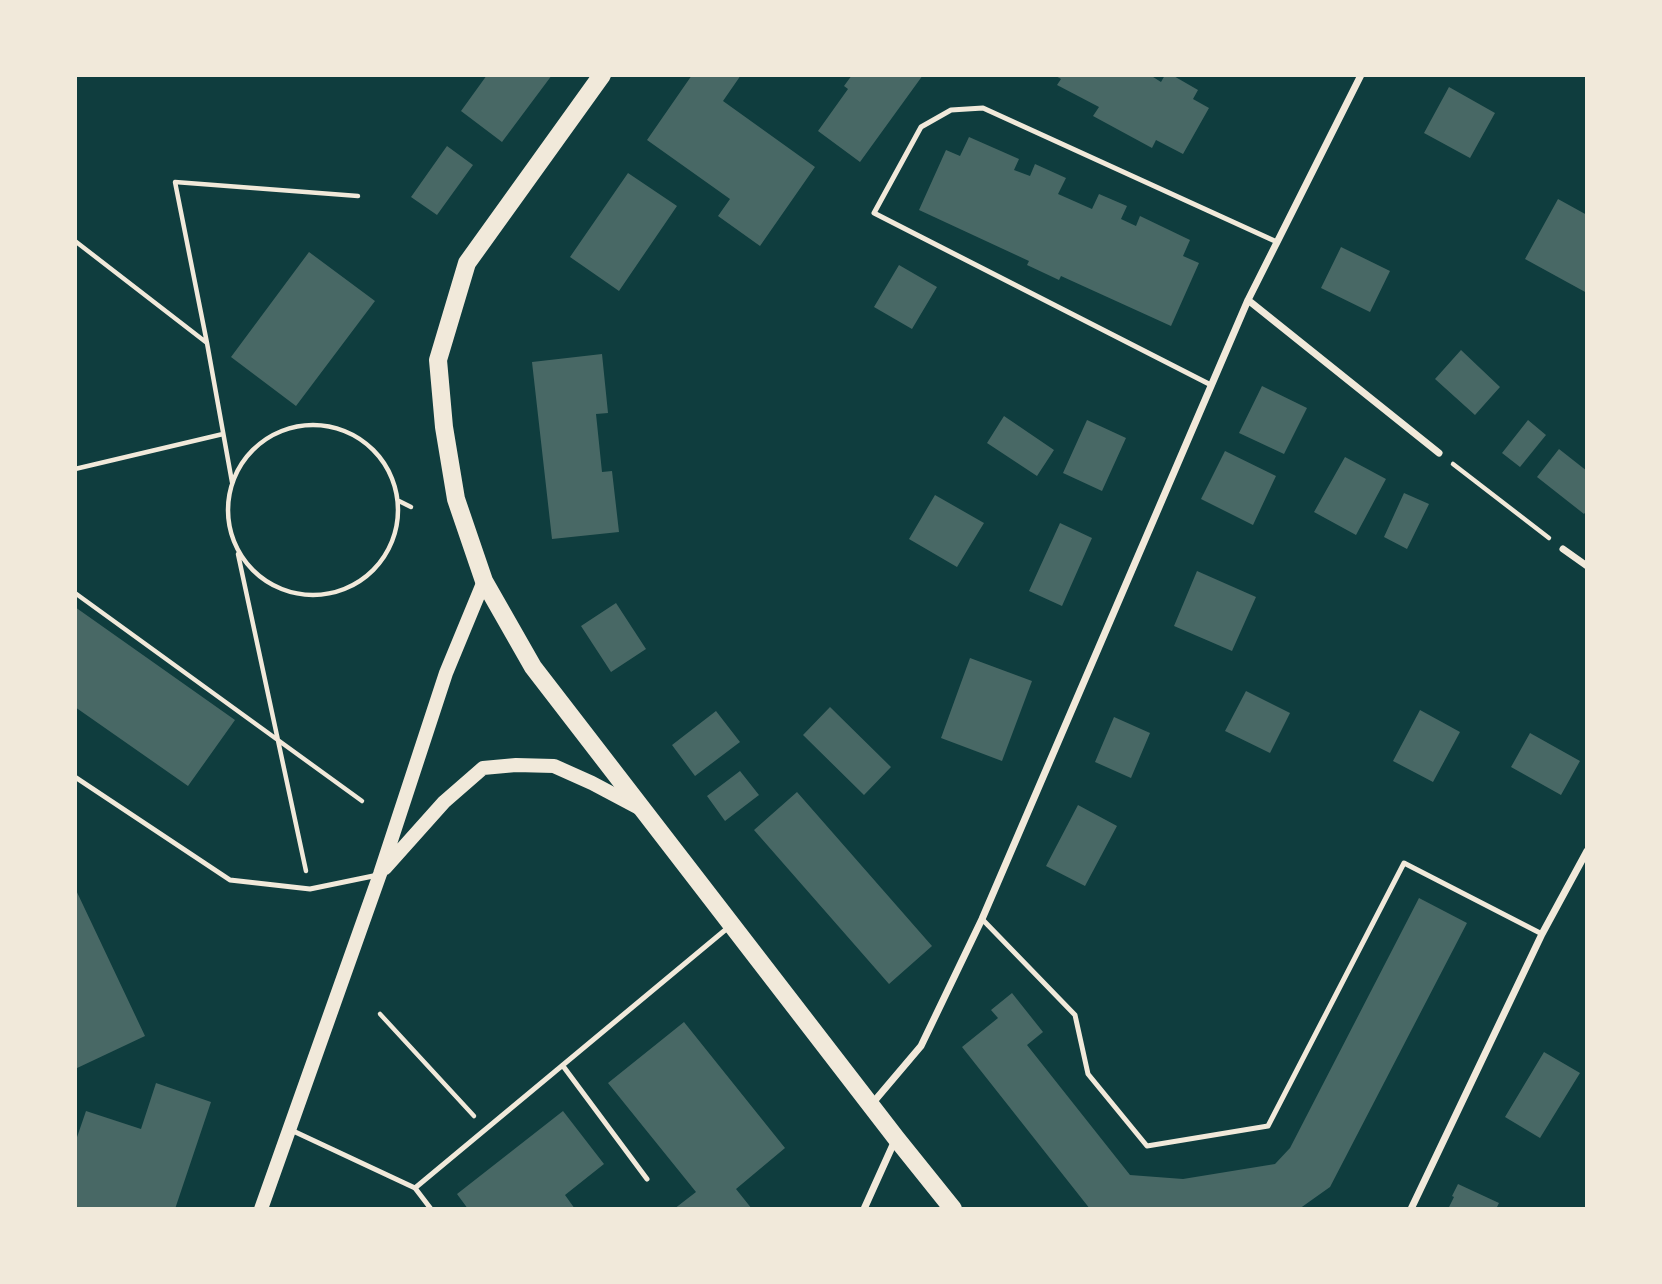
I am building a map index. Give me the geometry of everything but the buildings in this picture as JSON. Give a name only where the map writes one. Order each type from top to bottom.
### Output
[{"type":"main road","points":[[603,75],[467,263],[438,360],[444,427],[456,499],[484,581],[533,667],[953,1209]]},
{"type":"main road","points":[[261,1209],[380,874],[446,673],[484,581]]},
{"type":"main road","points":[[380,874],[444,802],[483,768],[554,766],[642,809]]},
{"type":"street","points":[[871,1105],[921,1046],[982,919],[1248,300],[1361,75]]},
{"type":"street","points":[[1248,300],[1438,453]]},
{"type":"street","points":[[1563,549],[1587,566]]},
{"type":"street","points":[[1411,1209],[1542,934],[1587,851]]},
{"type":"street","points":[[864,1209],[896,1138]]},
{"type":"lane","points":[[1211,385],[874,213],[921,127],[951,110],[983,108],[1277,242]]},
{"type":"lane","points":[[75,777],[230,880],[310,890],[380,874]]},
{"type":"lane","points":[[982,919],[1075,1016],[1088,1074],[1147,1146],[1268,1126],[1404,863],[1542,934]]},
{"type":"lane","points":[[415,1188],[732,924]]},
{"type":"lane","points":[[563,1066],[648,1179]]},
{"type":"lane","points":[[289,1129],[415,1188],[431,1209]]},
{"type":"path","points":[[233,485],[175,182],[358,196]]},
{"type":"path","points":[[75,241],[207,343]]},
{"type":"path","points":[[237,550],[255,573],[280,589],[309,596],[338,592],[365,579],[385,557],[396,530],[399,501],[391,475],[377,452],[355,435],[330,426],[303,425],[277,432],[255,447],[238,469],[229,494],[229,522],[310,890]]},
{"type":"path","points":[[75,469],[223,434]]},
{"type":"path","points":[[1438,453],[1563,549]]},
{"type":"path","points":[[399,501],[411,507]]},
{"type":"path","points":[[75,593],[362,801]]},
{"type":"path","points":[[380,1014],[486,1129]]}]
